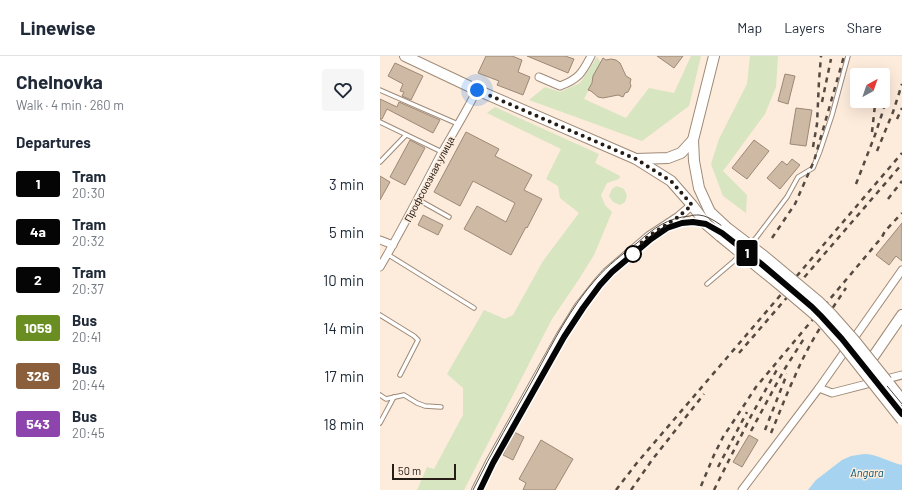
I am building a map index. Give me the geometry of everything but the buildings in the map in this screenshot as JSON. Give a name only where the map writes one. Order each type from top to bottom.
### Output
[{"type":"main road","points":[[405,56],[477,90],[636,159],[671,181],[707,225],[820,319],[902,420]]},
{"type":"main road","points":[[714,56],[693,140],[694,161],[699,188],[709,210],[726,227],[764,256],[818,301],[871,360],[902,400]]},
{"type":"main road","points":[[636,159],[668,158],[681,152],[693,140]]},
{"type":"main road","points":[[692,205],[709,210]]},
{"type":"main road","points":[[871,360],[902,316]]},
{"type":"street","points":[[539,77],[560,86],[572,82],[583,71],[591,56]]},
{"type":"street","name":"Профсоюзная улица","points":[[380,266],[393,245],[442,152],[477,90]]},
{"type":"street","points":[[476,490],[557,342],[579,306],[607,272],[649,236],[678,217],[692,205]]},
{"type":"street","points":[[380,240],[393,245]]},
{"type":"street","points":[[742,490],[819,388],[902,270]]},
{"type":"street","points":[[819,388],[832,393],[902,375]]},
{"type":"lane","points":[[707,284],[734,261],[756,238],[787,197],[798,178],[812,168],[820,151],[832,115],[848,56]]},
{"type":"lane","points":[[380,90],[458,124]]},
{"type":"lane","points":[[380,122],[442,152]]},
{"type":"lane","points":[[380,162],[406,135]]},
{"type":"lane","points":[[417,199],[449,218]]},
{"type":"lane","points":[[388,254],[474,308]]},
{"type":"lane","points":[[380,315],[418,340],[400,375]]},
{"type":"lane","points":[[380,395],[386,399],[404,395],[425,406],[441,407]]},
{"type":"lane","points":[[380,423],[394,397]]},
{"type":"green space","points":[[691,56],[701,56],[689,106],[642,141],[529,100],[545,87],[560,92],[580,83],[597,57],[602,64],[584,99],[626,118],[649,88],[674,93]]},
{"type":"green space","points":[[750,56],[778,56],[776,87],[765,114],[723,171],[747,195],[746,213],[723,196],[711,164],[719,139],[747,84]]},
{"type":"green space","points":[[495,107],[599,154],[595,163],[620,176],[619,179],[607,183],[601,195],[605,205],[612,212],[594,255],[552,319],[464,490],[417,490],[427,467],[434,469],[463,415],[463,388],[447,374],[484,310],[505,319],[513,315],[543,261],[579,213],[560,198],[558,186],[546,179],[561,149],[487,113]]},
{"type":"green space","points":[[617,186],[624,189],[627,195],[625,202],[620,205],[613,202],[609,196],[612,189]]},
{"type":"water","name":"Angara","points":[[864,454],[874,455],[902,465],[902,490],[808,490],[816,480],[842,460],[851,456]]},
{"type":"tram line","points":[[473,490],[495,447],[578,301],[611,264],[649,233],[668,221],[682,217],[699,215],[709,218],[724,227],[771,264],[825,311],[902,404]]},
{"type":"tram line","points":[[501,449],[577,317],[592,295],[611,272],[648,241],[658,234],[679,224],[689,222],[700,223],[712,227],[724,235]]},
{"type":"tram line","name":"1","points":[[480,490],[493,463],[564,337],[600,285],[612,272],[651,239],[667,228],[682,223],[693,222],[706,224],[722,233],[812,307],[842,339],[902,414]]},
{"type":"tram line","points":[[851,351],[902,414]]},
{"type":"railway","points":[[813,147],[817,124],[821,56]]},
{"type":"railway","points":[[772,238],[795,204],[814,161],[844,56]]},
{"type":"railway","points":[[822,102],[831,59]]},
{"type":"railway","points":[[877,151],[893,112],[902,84]]},
{"type":"railway","points":[[872,132],[875,108]]},
{"type":"railway","points":[[856,184],[884,108]]},
{"type":"railway","points":[[897,119],[902,108]]},
{"type":"railway","points":[[616,490],[636,464],[902,153]]},
{"type":"railway","points":[[739,353],[902,164]]},
{"type":"railway","points":[[888,199],[902,181]]},
{"type":"railway","points":[[701,486],[723,437],[756,387],[882,237],[885,231],[902,213]]},
{"type":"railway","points":[[771,433],[800,364],[825,320],[846,288]]},
{"type":"railway","points":[[751,431],[784,370],[805,337]]},
{"type":"railway","points":[[714,490],[751,416],[779,366]]},
{"type":"railway","points":[[765,430],[787,374]]},
{"type":"railway","points":[[631,490],[652,460],[704,394]]},
{"type":"railway","points":[[718,467],[747,412]]},
{"type":"route","points":[[477,90],[636,159],[671,181],[692,205],[678,217],[649,236],[631,252],[633,254]]}]
